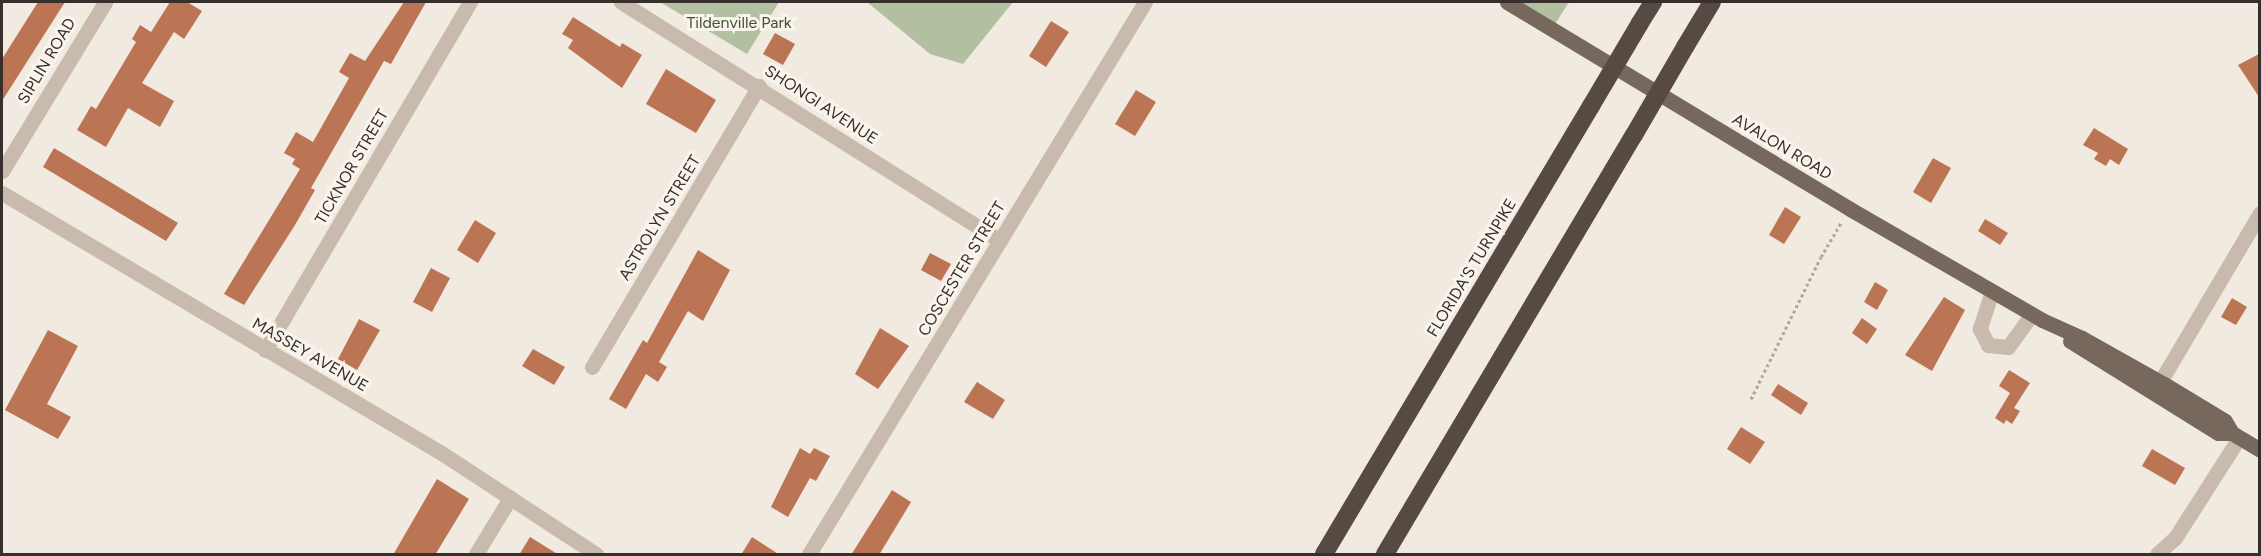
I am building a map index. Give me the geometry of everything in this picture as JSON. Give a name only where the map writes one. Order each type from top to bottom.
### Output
[{"type":"highway","name":"FLORIDA'S TURNPIKE","points":[[1324,555],[1653,2]]},
{"type":"highway","points":[[1385,555],[1712,2]]},
{"type":"main road","name":"AVALON ROAD","points":[[1507,2],[1850,209],[2037,317],[2082,338],[2160,382],[2225,421],[2235,435],[2259,450]]},
{"type":"main road","name":"AVALON ROAD","points":[[2037,317],[2076,346],[2218,433],[2235,435]]},
{"type":"street","name":"SIPLIN ROAD","points":[[2,171],[105,2]]},
{"type":"street","name":"TICKNOR STREET","points":[[265,350],[470,2]]},
{"type":"street","name":"SHONGI AVENUE","points":[[621,2],[759,86],[1000,241]]},
{"type":"street","name":"COSCESTER STREET","points":[[809,555],[1144,2]]},
{"type":"street","name":"ASTROLYN STREET","points":[[592,367],[759,86]]},
{"type":"street","name":"MASSEY AVENUE","points":[[2,193],[510,498],[596,555]]},
{"type":"street","points":[[2160,382],[2259,213]]},
{"type":"street","points":[[1992,291],[1980,329],[1988,345],[2008,347],[2037,317]]},
{"type":"street","points":[[2157,555],[2175,538],[2235,435]]},
{"type":"street","points":[[476,555],[510,498]]},
{"type":"path","points":[[1751,399],[1821,256],[1850,209]]},
{"type":"green space","name":"Tildenville Park","points":[[660,2],[779,2],[747,54]]},
{"type":"green space","points":[[867,2],[1013,2],[963,64],[930,54]]},
{"type":"green space","points":[[1507,2],[1569,2],[1552,29]]},
{"type":"building","points":[[38,2],[65,2],[2,101],[2,59]]},
{"type":"building","points":[[170,2],[187,2],[202,11],[184,39],[174,32],[142,83],[174,101],[160,127],[128,108],[106,147],[77,130],[91,106],[96,109],[136,42],[132,39],[140,25],[151,32]]},
{"type":"building","points":[[404,2],[426,2],[391,64],[384,61],[311,188],[315,190],[295,225],[244,305],[224,294],[300,169],[292,164],[295,159],[284,153],[296,132],[313,142],[349,78],[339,72],[350,53],[365,61]]},
{"type":"building","points":[[573,17],[620,47],[622,43],[642,55],[622,88],[568,48],[573,40],[562,34]]},
{"type":"building","points":[[1051,21],[1069,32],[1046,67],[1029,56]]},
{"type":"building","points":[[775,33],[795,44],[783,65],[763,54]]},
{"type":"building","points":[[2259,54],[2259,97],[2238,65]]},
{"type":"building","points":[[666,69],[716,100],[696,133],[646,104]]},
{"type":"building","points":[[1136,90],[1156,102],[1135,136],[1115,124]]},
{"type":"building","points":[[2094,128],[2128,149],[2119,165],[2110,159],[2106,166],[2094,159],[2098,153],[2083,145]]},
{"type":"building","points":[[54,148],[178,223],[166,241],[43,167]]},
{"type":"building","points":[[1933,158],[1951,168],[1931,203],[1913,192]]},
{"type":"building","points":[[1785,207],[1801,217],[1784,244],[1769,235]]},
{"type":"building","points":[[1985,219],[2008,233],[2000,245],[1978,231]]},
{"type":"building","points":[[475,220],[496,233],[478,263],[457,250]]},
{"type":"building","points":[[698,250],[730,270],[703,321],[688,311],[659,362],[667,367],[658,382],[646,374],[626,409],[609,399],[643,340],[647,343]]},
{"type":"building","points":[[930,253],[951,264],[941,281],[921,270]]},
{"type":"building","points":[[431,268],[450,278],[432,312],[413,302]]},
{"type":"building","points":[[1875,282],[1888,290],[1877,310],[1864,302]]},
{"type":"building","points":[[1944,297],[1965,310],[1932,371],[1905,355]]},
{"type":"building","points":[[2232,298],[2247,307],[2236,325],[2221,317]]},
{"type":"building","points":[[1862,318],[1877,329],[1867,344],[1852,333]]},
{"type":"building","points":[[359,319],[380,330],[357,370],[338,359]]},
{"type":"building","points":[[880,328],[909,346],[878,389],[855,374]]},
{"type":"building","points":[[48,330],[78,346],[47,404],[71,417],[58,439],[5,410]]},
{"type":"building","points":[[533,349],[565,367],[554,385],[522,366]]},
{"type":"building","points":[[2009,370],[2030,383],[2014,408],[2020,411],[2012,424],[2006,420],[2004,424],[1995,418],[2010,393],[1999,386]]},
{"type":"building","points":[[977,382],[1005,400],[993,419],[964,402]]},
{"type":"building","points":[[1778,384],[1808,403],[1801,415],[1771,395]]},
{"type":"building","points":[[1741,427],[1765,442],[1750,464],[1727,449]]},
{"type":"building","points":[[800,448],[810,454],[814,448],[830,456],[816,481],[810,478],[788,517],[771,507]]},
{"type":"building","points":[[2152,449],[2185,468],[2175,485],[2142,466]]},
{"type":"building","points":[[437,479],[469,499],[435,555],[393,555]]},
{"type":"building","points":[[892,490],[911,502],[879,555],[851,555]]},
{"type":"building","points":[[530,537],[559,555],[519,555]]},
{"type":"building","points":[[752,537],[780,555],[741,555]]}]
